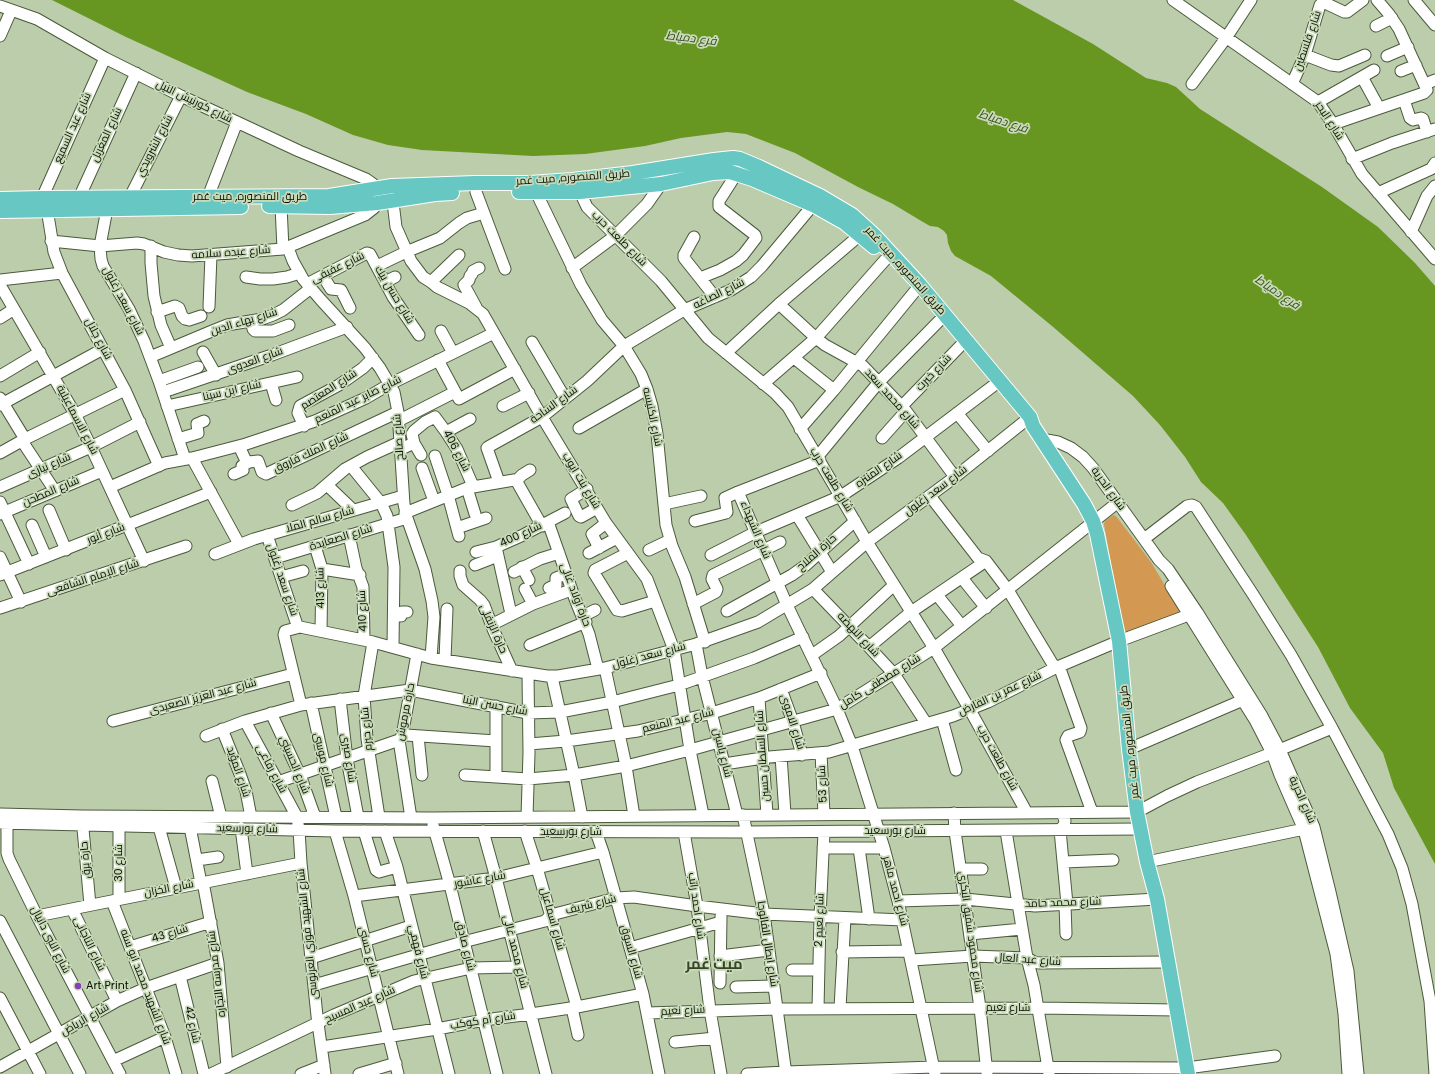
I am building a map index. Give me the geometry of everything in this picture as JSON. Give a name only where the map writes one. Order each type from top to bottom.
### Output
[{"type":"main road","name":"طريق المنصوره, ميت غمر","points":[[0,199],[107,209],[281,206],[330,207],[377,203],[392,193],[475,183],[530,183],[572,180],[634,173],[727,158],[740,159],[820,196],[852,215],[875,236],[1029,422],[1084,504],[1093,521],[1119,641],[1129,749],[1141,830],[1147,862],[1157,899],[1188,1071]]},
{"type":"main road","name":"طريق المنصوره, ميت غمر","points":[[0,211],[78,198],[329,196],[375,188],[392,193],[435,194],[476,192],[580,192],[661,184],[724,171],[737,173],[813,205],[845,223],[860,234],[917,288],[939,321],[963,343],[993,386],[1029,422]]},
{"type":"street","name":"شارع البحر","points":[[1173,0],[1318,102],[1333,124],[1362,174],[1435,259]]},
{"type":"street","points":[[1192,84],[1226,38],[1251,0]]},
{"type":"street","points":[[1321,2],[1347,12],[1363,0]]},
{"type":"street","points":[[1333,124],[1424,93],[1427,90],[1429,84],[1416,65],[1399,29],[1377,0]]},
{"type":"street","points":[[1414,0],[1435,25]]},
{"type":"street","name":"شارع فلسطين","points":[[1292,84],[1305,55],[1321,2]]},
{"type":"street","name":"شارع كورنيش النيل","points":[[0,6],[37,19],[105,58],[181,96],[299,151],[366,179],[375,188]]},
{"type":"street","points":[[0,36],[11,11]]},
{"type":"street","points":[[1376,26],[1392,18]]},
{"type":"street","points":[[1387,56],[1408,47]]},
{"type":"street","points":[[1305,55],[1331,65],[1339,66],[1365,55]]},
{"type":"street","name":"شارع عبد السميع","points":[[44,203],[105,58]]},
{"type":"street","points":[[1401,71],[1416,65]]},
{"type":"street","points":[[1318,102],[1374,70]]},
{"type":"street","name":"شارع المغربل","points":[[78,198],[136,73]]},
{"type":"street","points":[[1362,77],[1379,108]]},
{"type":"street","name":"شارع الشرويدي","points":[[130,197],[181,96]]},
{"type":"street","points":[[1352,159],[1431,130],[1424,117],[1411,119],[1404,100]]},
{"type":"street","points":[[208,197],[237,122]]},
{"type":"street","points":[[1378,193],[1430,169],[1435,163]]},
{"type":"street","points":[[700,278],[736,261],[743,255],[756,238],[755,235],[721,209],[718,205],[737,173]]},
{"type":"street","points":[[572,268],[615,236],[647,204],[661,184]]},
{"type":"street","points":[[1412,232],[1427,196],[1435,186]]},
{"type":"street","points":[[375,188],[377,203]]},
{"type":"street","points":[[476,192],[505,269]]},
{"type":"street","name":"شارع الكنيسه","points":[[536,192],[581,285],[602,320],[624,346],[641,374],[647,389],[657,434],[666,525],[670,540],[681,565],[693,604],[700,643]]},
{"type":"street","name":"شارع طلعت حرب","points":[[580,192],[592,214],[661,281],[708,338],[782,400],[794,416],[800,429],[819,458],[867,542],[934,648],[970,710],[1026,813]]},
{"type":"street","name":"شارع بنت ايوب","points":[[392,193],[396,227],[411,261],[423,277],[437,287],[476,308],[483,314],[606,523],[647,579],[674,650],[690,750],[703,815]]},
{"type":"street","name":"شارع جلال","points":[[44,203],[51,241],[62,274],[125,390],[159,466]]},
{"type":"street","name":"شارع عبده سلامه","points":[[51,241],[100,246],[137,243],[151,246],[164,252],[192,256],[285,249],[365,215],[374,208],[377,203]]},
{"type":"street","name":"شارع الصاغه","points":[[624,346],[684,310],[731,290],[751,277],[813,205]]},
{"type":"street","name":"شارع صالح","points":[[281,206],[285,249],[309,286],[373,358],[390,384],[396,401],[403,496],[406,515],[425,569],[432,596],[434,617],[431,658]]},
{"type":"street","name":"شارع سعد زغلول","points":[[107,209],[100,246],[103,266],[129,310],[150,357],[178,439],[188,459],[212,492],[239,544]]},
{"type":"street","points":[[377,266],[440,238],[463,220],[484,213]]},
{"type":"street","points":[[726,353],[779,304],[860,234]]},
{"type":"street","points":[[694,237],[684,255],[684,258],[715,297]]},
{"type":"street","points":[[151,246],[152,280],[157,312],[171,348]]},
{"type":"street","name":"شارع عفيفى","points":[[309,286],[323,276],[367,253],[370,254]]},
{"type":"street","name":"شارع حسن بيك","points":[[370,254],[377,266],[390,279],[406,317],[419,335]]},
{"type":"street","points":[[209,307],[211,255]]},
{"type":"street","points":[[431,282],[459,255]]},
{"type":"street","points":[[764,384],[816,338],[886,260]]},
{"type":"street","points":[[476,308],[464,284],[469,280],[472,271],[478,268]]},
{"type":"street","points":[[246,278],[273,279],[300,273]]},
{"type":"street","points":[[0,280],[62,274]]},
{"type":"street","points":[[323,276],[331,289],[341,290],[350,308]]},
{"type":"street","name":"شارع الاسماعيلية","points":[[0,285],[3,297],[14,309],[75,414],[92,447],[144,561]]},
{"type":"street","name":"شارع بهاء الدين","points":[[150,357],[222,327],[268,317],[283,310],[309,286]]},
{"type":"street","points":[[800,429],[834,390],[856,361],[917,288]]},
{"type":"street","name":"شارع محمد سعد","points":[[779,304],[825,345],[863,366],[904,408],[955,477]]},
{"type":"street","points":[[157,312],[175,306],[179,308],[185,319],[189,320],[201,316]]},
{"type":"street","points":[[0,318],[14,309]]},
{"type":"street","points":[[251,321],[253,329],[256,331],[273,331],[289,325]]},
{"type":"street","points":[[819,458],[879,382],[939,321]]},
{"type":"street","name":"شارع العدوى","points":[[163,392],[216,375],[347,327]]},
{"type":"street","points":[[441,331],[453,353]]},
{"type":"street","name":"شارع صابر عبد المنعم","points":[[110,487],[172,461],[188,459],[239,446],[304,426],[340,410],[494,333]]},
{"type":"street","points":[[532,342],[565,398]]},
{"type":"street","name":"شارع خيرت","points":[[882,438],[904,408],[963,343]]},
{"type":"street","name":"شارع الساحة","points":[[499,482],[487,447],[542,416],[587,380],[624,346]]},
{"type":"street","points":[[55,491],[1,402],[103,349]]},
{"type":"street","points":[[0,376],[40,352]]},
{"type":"street","points":[[203,352],[216,375]]},
{"type":"street","name":"شارع المعتصم","points":[[304,426],[298,413],[300,406],[339,385],[357,373],[373,358]]},
{"type":"street","points":[[794,358],[834,390]]},
{"type":"street","points":[[438,360],[457,395]]},
{"type":"street","points":[[159,381],[198,367]]},
{"type":"street","points":[[398,417],[457,395],[515,369]]},
{"type":"street","name":"شارع ابن سينا","points":[[167,406],[297,377]]},
{"type":"street","points":[[271,382],[276,400]]},
{"type":"street","name":"شارع المنتزه","points":[[711,555],[756,532],[841,496],[898,458],[925,436],[993,386]]},
{"type":"street","points":[[579,428],[647,389]]},
{"type":"street","points":[[0,453],[125,390]]},
{"type":"street","points":[[503,406],[529,393]]},
{"type":"street","points":[[957,413],[988,451]]},
{"type":"street","name":"شارع الملك فاروق","points":[[239,446],[246,460],[249,462],[258,461],[262,472],[266,474],[398,417]]},
{"type":"street","name":"شارع 406","points":[[414,443],[412,434],[414,431],[425,422],[435,417],[446,432],[461,458],[470,487],[475,514]]},
{"type":"street","points":[[446,432],[470,419]]},
{"type":"street","points":[[178,439],[198,433],[197,424],[204,421]]},
{"type":"street","name":"شارع نيازى","points":[[0,487],[92,447],[140,422]]},
{"type":"street","name":"شارع سعد زغلول","points":[[267,535],[297,624],[300,627],[369,641],[431,658],[552,677],[601,669],[674,650],[700,643],[758,622],[813,588],[867,542],[1029,422]]},
{"type":"street","name":"شارع الحرية","points":[[1041,439],[1058,442],[1071,448],[1083,457],[1093,468],[1159,560],[1163,572],[1193,614],[1258,718],[1276,752],[1309,828],[1340,952],[1348,971],[1358,1074]]},
{"type":"street","points":[[292,505],[317,493],[327,486],[339,474],[367,457],[414,443],[421,455]]},
{"type":"street","points":[[435,456],[437,476],[448,495],[458,532],[486,518]]},
{"type":"street","name":"شارع الشهداء","points":[[787,605],[738,492],[819,458]]},
{"type":"street","points":[[234,474],[243,470],[242,466],[249,462]]},
{"type":"street","points":[[351,466],[381,503],[389,523],[398,582],[394,616],[393,647]]},
{"type":"street","points":[[422,468],[434,501]]},
{"type":"street","points":[[406,515],[434,501],[470,487],[499,482],[516,481],[530,470]]},
{"type":"street","name":"شارع المطحن","points":[[2,509],[55,491],[102,471]]},
{"type":"street","name":"حارة اولاد غالى","points":[[516,481],[545,524],[559,553],[571,590],[584,619],[612,702],[626,766],[634,816]]},
{"type":"street","points":[[327,486],[354,510]]},
{"type":"street","points":[[587,489],[571,499],[579,516],[581,517],[597,508]]},
{"type":"street","name":"شارع أنور","points":[[4,573],[128,526],[212,492]]},
{"type":"street","points":[[695,522],[726,514],[725,498],[738,492]]},
{"type":"street","name":"شارع سالم الملا","points":[[215,554],[267,535],[403,496]]},
{"type":"street","points":[[664,504],[701,496]]},
{"type":"street","points":[[930,496],[978,558],[986,561],[1008,590],[1057,667],[1081,728],[1080,732],[1068,736],[1066,740],[1087,812],[1078,819],[1078,823],[1082,830]]},
{"type":"street","name":"شارع مصطفى كامل","points":[[465,775],[528,779],[574,775],[626,766],[761,731],[837,709],[934,648],[1117,502]]},
{"type":"street","points":[[1144,539],[1187,506],[1192,505],[1196,507],[1287,648],[1332,728],[1388,834],[1402,868],[1412,904],[1430,1002],[1435,1074]]},
{"type":"street","points":[[2,509],[29,564]]},
{"type":"street","points":[[49,510],[66,550]]},
{"type":"street","name":"شارع 400","points":[[476,552],[497,552],[565,513]]},
{"type":"street","name":"شارع الصعايدة","points":[[275,558],[389,523],[406,515]]},
{"type":"street","points":[[798,515],[832,572]]},
{"type":"street","name":"حارة الملاح","points":[[727,611],[778,583],[806,565],[855,521]]},
{"type":"street","points":[[606,523],[592,534],[594,551],[617,538]]},
{"type":"street","points":[[32,525],[46,557]]},
{"type":"street","name":"شارع 410","points":[[349,535],[356,568],[360,575],[363,587],[369,641]]},
{"type":"street","points":[[649,550],[670,540]]},
{"type":"street","points":[[693,604],[716,592],[717,589],[712,579],[713,575],[780,542]]},
{"type":"street","name":"شارع الإمام الشافعى","points":[[0,608],[186,546]]},
{"type":"street","name":"شارع 413","points":[[315,546],[322,569],[321,631]]},
{"type":"street","points":[[475,565],[497,552],[511,614]]},
{"type":"street","points":[[628,552],[595,570],[594,573],[617,610],[622,611],[655,601]]},
{"type":"street","points":[[533,604],[527,585],[518,570],[540,559],[559,553]]},
{"type":"street","points":[[0,557],[4,573],[21,602]]},
{"type":"street","points":[[869,646],[912,612],[986,561]]},
{"type":"street","points":[[322,569],[360,575]]},
{"type":"street","points":[[281,577],[303,571]]},
{"type":"street","name":"حارة الزنفلى","points":[[460,571],[463,586],[484,605],[491,625],[512,671]]},
{"type":"street","points":[[549,588],[556,585],[556,578],[566,574]]},
{"type":"street","points":[[962,578],[986,608]]},
{"type":"street","points":[[812,655],[827,645],[894,585]]},
{"type":"street","name":"شارع النهضه","points":[[813,588],[894,674],[926,723]]},
{"type":"street","points":[[491,625],[533,604],[571,590]]},
{"type":"street","points":[[937,595],[962,626]]},
{"type":"street","name":"شارع احمد ماهر","points":[[787,605],[837,709],[852,746],[879,831],[903,920],[934,1071]]},
{"type":"street","points":[[445,660],[450,623],[446,610]]},
{"type":"street","points":[[530,645],[584,619],[595,610]]},
{"type":"street","points":[[394,616],[401,616],[402,612],[407,612]]},
{"type":"street","name":"شارع الحرية","points":[[1193,614],[1243,700],[1258,718]]},
{"type":"street","name":"شارع عمر بن الفارض","points":[[724,764],[762,758],[834,751],[942,719],[970,710],[1057,667],[1119,641],[1193,614]]},
{"type":"street","name":"شارع موسى","points":[[300,627],[285,631],[284,635],[293,674],[306,704],[324,766],[336,817]]},
{"type":"street","name":"شارع حسن البنا","points":[[206,736],[245,721],[306,704],[410,690],[528,713],[560,712],[612,702],[679,685],[754,658],[803,637]]},
{"type":"street","name":"شارع حيرم","points":[[369,641],[364,696],[369,752],[379,817]]},
{"type":"street","name":"شارع ياسين","points":[[700,643],[702,676],[724,764],[740,815]]},
{"type":"street","name":"حارة مرموش","points":[[411,818],[400,738],[416,654]]},
{"type":"street","points":[[527,817],[529,744],[528,673]]},
{"type":"street","name":"شارع عبد المنعم","points":[[529,744],[619,735],[685,720],[759,698],[821,673]]},
{"type":"street","name":"شارع عبد العزيز الصعيدى","points":[[113,721],[293,674]]},
{"type":"street","points":[[552,677],[582,817]]},
{"type":"street","name":"شارع الاموى","points":[[781,689],[793,722],[802,755]]},
{"type":"street","name":"شارع السلطان حسين","points":[[759,698],[766,815]]},
{"type":"street","name":"شارع صبرى","points":[[340,699],[347,759],[358,817]]},
{"type":"street","points":[[1129,749],[1243,700]]},
{"type":"street","points":[[496,706],[496,777]]},
{"type":"street","name":"شارع الحسيني","points":[[271,713],[300,775],[315,817]]},
{"type":"street","points":[[942,719],[956,770]]},
{"type":"street","name":"شارع رفاعى","points":[[245,721],[297,817]]},
{"type":"street","points":[[1138,812],[1166,796],[1196,782],[1276,752],[1332,728]]},
{"type":"street","name":"شارع المؤيد","points":[[222,729],[246,791],[251,817]]},
{"type":"street","points":[[278,782],[369,752],[406,735],[496,741]]},
{"type":"street","points":[[418,736],[422,776]]},
{"type":"street","name":"شارع 53","points":[[821,753],[824,814]]},
{"type":"street","points":[[781,756],[785,814]]},
{"type":"street","points":[[212,781],[221,817]]},
{"type":"street","name":"شارع بورسعيد","points":[[4,823],[221,817],[432,818],[1138,812]]},
{"type":"street","name":"شارع محمود شفيق البكري","points":[[954,813],[955,831],[980,1008],[987,1070]]},
{"type":"street","points":[[1060,813],[1063,815],[1065,821],[1060,830],[1064,862],[1066,934]]},
{"type":"street","name":"شارع بورسعيد","points":[[0,814],[83,820],[119,826],[364,831],[824,832],[1141,830]]},
{"type":"street","name":"شارع ابطال الفالوجا","points":[[740,815],[747,832],[764,914],[786,1073]]},
{"type":"street","name":"شارع الشهيد فوزي العرنوسى","points":[[297,817],[324,1069]]},
{"type":"street","name":"شارع صادق","points":[[432,818],[434,831],[450,885],[497,1074]]},
{"type":"street","name":"حارة برق","points":[[83,820],[90,905]]},
{"type":"street","name":"شارع النبى دانيال","points":[[4,823],[4,862],[37,916],[120,1074]]},
{"type":"street","name":"شارع 30","points":[[115,900],[119,826]]},
{"type":"street","points":[[158,827],[176,888]]},
{"type":"street","name":"شارع مدرسه التجاره","points":[[190,827],[211,922],[218,963],[227,1066]]},
{"type":"street","points":[[242,828],[247,874]]},
{"type":"street","points":[[1147,862],[1309,828]]},
{"type":"street","name":"شارع حسنى","points":[[335,830],[354,896],[398,1074]]},
{"type":"street","points":[[364,831],[376,871],[379,872],[397,868]]},
{"type":"street","name":"شارع فهمي","points":[[386,831],[403,891],[449,1074]]},
{"type":"street","name":"شارع محمد غالى","points":[[483,831],[546,1074]]},
{"type":"street","points":[[1006,831],[1027,958],[1038,1008],[1048,1071]]},
{"type":"street","name":"شارع اسماعيل","points":[[525,832],[551,915],[574,1008],[578,1035]]},
{"type":"street","name":"شارع السوق","points":[[596,832],[643,994],[659,1074]]},
{"type":"street","name":"شارع احمد راتب","points":[[684,832],[697,906],[710,1010],[721,1074]]},
{"type":"street","name":"شارع نعيم 2","points":[[818,1009],[824,832]]},
{"type":"street","points":[[823,848],[884,848]]},
{"type":"street","points":[[859,848],[869,919]]},
{"type":"street","name":"شارع عاشور","points":[[354,896],[403,891],[496,878],[603,852]]},
{"type":"street","points":[[197,860],[218,857]]},
{"type":"street","points":[[1064,862],[1113,860]]},
{"type":"street","name":"شارع الخزان","points":[[37,916],[301,863]]},
{"type":"street","points":[[961,869],[982,869]]},
{"type":"street","name":"شارع شريف","points":[[314,985],[418,954],[545,921],[551,915],[616,898],[634,897],[764,914],[903,920]]},
{"type":"street","name":"شارع محمد حامد","points":[[898,901],[965,899],[1035,906],[1157,899]]},
{"type":"street","name":"شارع الشهيد محمد ابو سنه","points":[[115,900],[130,946],[165,1037],[176,1074]]},
{"type":"street","name":"شارع التاجانى","points":[[72,909],[117,1001]]},
{"type":"street","points":[[720,983],[721,909]]},
{"type":"street","points":[[840,1008],[844,918]]},
{"type":"street","points":[[0,921],[80,1074]]},
{"type":"street","name":"شارع 43","points":[[130,946],[211,922]]},
{"type":"street","points":[[630,948],[721,922]]},
{"type":"street","points":[[311,958],[412,926]]},
{"type":"street","points":[[970,934],[1022,929]]},
{"type":"street","points":[[720,956],[769,950]]},
{"type":"street","name":"شارع عبد العال","points":[[842,952],[1027,958],[1034,962],[1168,962]]},
{"type":"street","name":"شارع الحرية","points":[[1340,952],[1348,1074]]},
{"type":"street","name":"شارع الرياض","points":[[0,1067],[117,1001],[146,988],[218,963]]},
{"type":"street","name":"شارع عبد المسيح","points":[[212,1074],[318,1023],[414,982],[471,968],[518,968]]},
{"type":"street","points":[[792,970],[819,970]]},
{"type":"street","name":"شارع 42","points":[[180,976],[204,1074]]},
{"type":"street","points":[[736,987],[774,986]]},
{"type":"street","name":"شارع أم كوكب","points":[[322,1047],[484,1020],[574,1008],[643,994]]},
{"type":"street","points":[[0,998],[40,1074]]},
{"type":"street","name":"شارع نعيم","points":[[647,1013],[710,1010],[840,1008],[1177,1010]]},
{"type":"street","points":[[113,1061],[165,1037]]},
{"type":"street","points":[[675,1042],[715,1038]]},
{"type":"street","points":[[747,1074],[987,1070],[1188,1071],[1275,1056]]},
{"type":"street","points":[[359,1074],[396,1063]]},
{"type":"street","points":[[301,1074],[324,1069]]},
{"type":"shaded area","points":[[1113,515],[1116,516],[1151,562],[1182,614],[1129,633],[1123,630],[1104,524],[1105,521]]},
{"type":"water","name":"فرع دمياط","points":[[52,0],[1013,0],[1093,44],[1146,78],[1167,83],[1176,87],[1200,109],[1322,187],[1378,227],[1415,263],[1435,286],[1435,864],[1394,788],[1383,753],[1350,708],[1318,647],[1246,535],[1223,503],[1201,482],[1185,457],[1160,425],[1133,396],[991,276],[955,256],[951,251],[947,235],[938,227],[930,226],[893,204],[795,153],[746,134],[727,132],[681,138],[645,146],[585,154],[533,156],[422,150],[388,145],[353,135],[306,114],[247,92],[126,37]]},
{"type":"place","name":"Art Print","points":[[78,986]]},
{"type":"district","name":"ميت غمر","points":[[714,965]]}]
